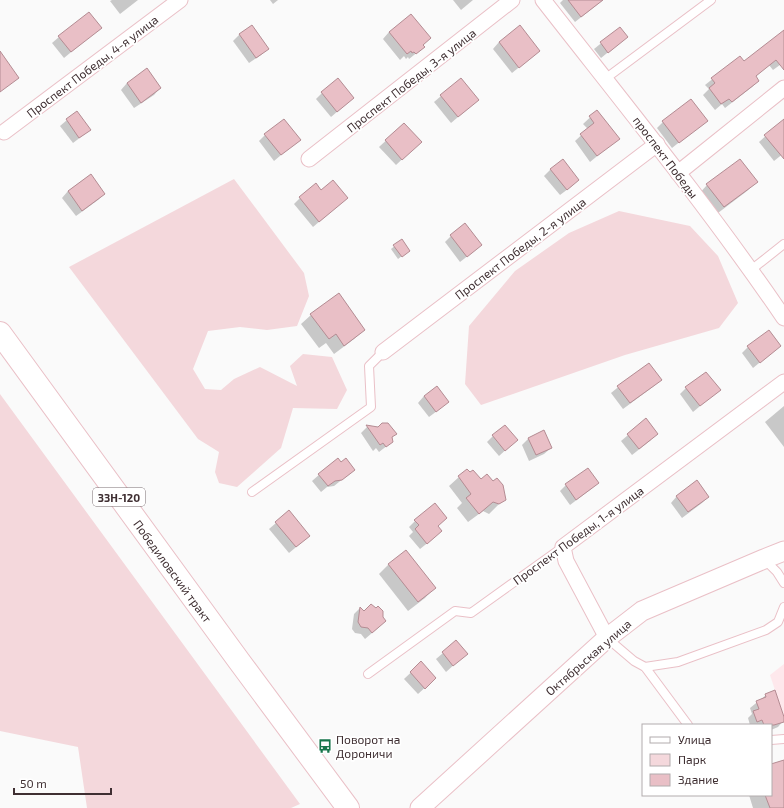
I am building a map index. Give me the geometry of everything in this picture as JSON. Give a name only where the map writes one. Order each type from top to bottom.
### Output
[{"type":"main road","name":"Победиловский тракт","points":[[0,333],[348,808]]},
{"type":"street","name":"Проспект Победы, 4-я улица","points":[[2,133],[180,0]]},
{"type":"street","name":"Проспект Победы, 3-я улица","points":[[309,159],[512,0]]},
{"type":"street","name":"проспект Победы","points":[[544,0],[657,144],[751,270],[784,318]]},
{"type":"street","points":[[678,173],[784,88]]},
{"type":"street","name":"Проспект Победы, 2-я улица","points":[[383,352],[657,144]]},
{"type":"street","name":"Проспект Победы, 1-я улица","points":[[563,547],[784,382]]},
{"type":"street","points":[[563,547],[566,560],[607,638]]},
{"type":"street","name":"Октябрьская улица","points":[[420,808],[607,638],[642,611],[764,558],[784,551]]},
{"type":"lane","points":[[605,79],[711,0]]},
{"type":"lane","points":[[751,270],[784,244]]},
{"type":"lane","points":[[252,492],[371,407],[369,366],[383,352]]},
{"type":"lane","name":"Проспект Победы, 1-я улица","points":[[368,674],[455,611],[471,613],[563,547]]},
{"type":"lane","points":[[764,558],[777,572],[784,583]]},
{"type":"lane","points":[[645,667],[678,662],[766,630],[778,622],[784,607]]},
{"type":"lane","points":[[607,638],[634,661],[645,667],[687,724]]},
{"type":"lane","points":[[772,740],[784,739]]},
{"type":"shaded area","points":[[784,664],[784,722],[772,726],[759,709],[756,701],[766,697],[765,694],[775,690],[770,675]]},
{"type":"green space","points":[[234,179],[304,273],[309,296],[297,326],[267,330],[240,327],[208,331],[193,369],[205,389],[221,390],[234,379],[260,367],[297,386],[290,366],[303,354],[332,357],[347,390],[337,409],[293,408],[281,448],[237,487],[219,483],[215,472],[219,452],[198,439],[69,267]]},
{"type":"green space","points":[[619,211],[690,226],[718,256],[738,303],[719,328],[625,355],[481,405],[465,384],[469,326],[515,271],[569,233]]},
{"type":"green space","points":[[0,394],[300,804],[291,808],[87,808],[78,747],[0,731]]},
{"type":"building","points":[[568,0],[603,0],[581,17]]},
{"type":"building","points":[[89,12],[102,28],[71,52],[58,36]]},
{"type":"building","points":[[411,14],[431,38],[423,45],[425,47],[416,54],[414,52],[412,53],[411,51],[407,54],[389,32]]},
{"type":"building","points":[[252,25],[269,49],[256,58],[239,34]]},
{"type":"building","points":[[520,25],[540,51],[519,68],[499,42]]},
{"type":"building","points":[[620,27],[628,37],[608,53],[600,42]]},
{"type":"building","points":[[784,30],[784,70],[776,60],[756,76],[759,81],[732,102],[729,99],[721,104],[709,88],[715,83],[711,78],[740,56],[744,61]]},
{"type":"building","points":[[0,51],[19,78],[0,92]]},
{"type":"building","points":[[147,68],[161,88],[141,103],[127,83]]},
{"type":"building","points":[[338,78],[354,98],[337,112],[321,92]]},
{"type":"building","points":[[461,78],[479,100],[458,117],[440,95]]},
{"type":"building","points":[[691,99],[708,121],[679,143],[662,121]]},
{"type":"building","points":[[597,110],[620,139],[597,156],[580,134],[594,123],[589,116]]},
{"type":"building","points":[[77,111],[91,130],[79,138],[66,119]]},
{"type":"building","points":[[284,119],[301,140],[281,155],[264,134]]},
{"type":"building","points":[[784,119],[784,159],[764,135]]},
{"type":"building","points":[[404,123],[422,142],[402,160],[385,140]]},
{"type":"building","points":[[563,159],[579,180],[567,190],[550,169]]},
{"type":"building","points":[[740,159],[758,182],[724,207],[706,184]]},
{"type":"building","points":[[91,174],[105,194],[82,211],[68,191]]},
{"type":"building","points":[[333,180],[348,198],[319,222],[299,197],[316,183],[321,190]]},
{"type":"building","points":[[465,223],[482,245],[467,257],[450,235]]},
{"type":"building","points":[[402,239],[410,251],[402,257],[393,245]]},
{"type":"building","points":[[339,293],[365,330],[344,346],[336,334],[329,339],[310,314]]},
{"type":"building","points":[[769,330],[781,346],[760,363],[747,346]]},
{"type":"building","points":[[649,363],[662,380],[630,403],[617,386]]},
{"type":"building","points":[[706,372],[721,390],[700,406],[685,387]]},
{"type":"building","points":[[437,386],[449,402],[436,412],[424,396]]},
{"type":"building","points":[[646,418],[658,434],[639,449],[627,434]]},
{"type":"building","points":[[382,423],[388,423],[397,434],[392,437],[393,442],[386,447],[383,443],[380,445],[366,425],[378,427]]},
{"type":"building","points":[[505,425],[518,440],[505,451],[492,435]]},
{"type":"building","points":[[544,430],[552,448],[536,455],[528,438]]},
{"type":"building","points":[[338,458],[341,462],[346,458],[355,470],[342,480],[335,481],[328,486],[318,474]]},
{"type":"building","points":[[588,468],[599,483],[576,500],[565,484]]},
{"type":"building","points":[[467,469],[470,472],[473,470],[481,479],[487,474],[493,481],[497,478],[503,485],[506,500],[499,504],[493,502],[479,514],[466,498],[471,494],[458,476]]},
{"type":"building","points":[[697,480],[709,497],[688,512],[676,496]]},
{"type":"building","points":[[435,503],[447,518],[438,526],[442,531],[427,544],[415,529],[419,525],[414,520]]},
{"type":"building","points":[[289,510],[310,536],[296,547],[275,522]]},
{"type":"building","points":[[406,550],[436,588],[418,602],[388,564]]},
{"type":"building","points":[[371,604],[376,608],[378,606],[383,611],[383,617],[386,621],[372,633],[368,628],[361,627],[358,622],[360,607],[364,611]]},
{"type":"building","points":[[456,640],[468,654],[453,666],[442,652]]},
{"type":"building","points":[[421,661],[436,678],[425,689],[410,672]]},
{"type":"building","points":[[775,690],[784,717],[784,722],[772,725],[764,724],[762,720],[757,722],[753,711],[759,709],[756,701],[766,697],[765,694]]},
{"type":"building","points":[[784,760],[784,808],[770,808],[765,796],[772,796],[772,764]]},
{"type":"place","name":"Поворот на Дороничи","points":[[325,746]]}]
